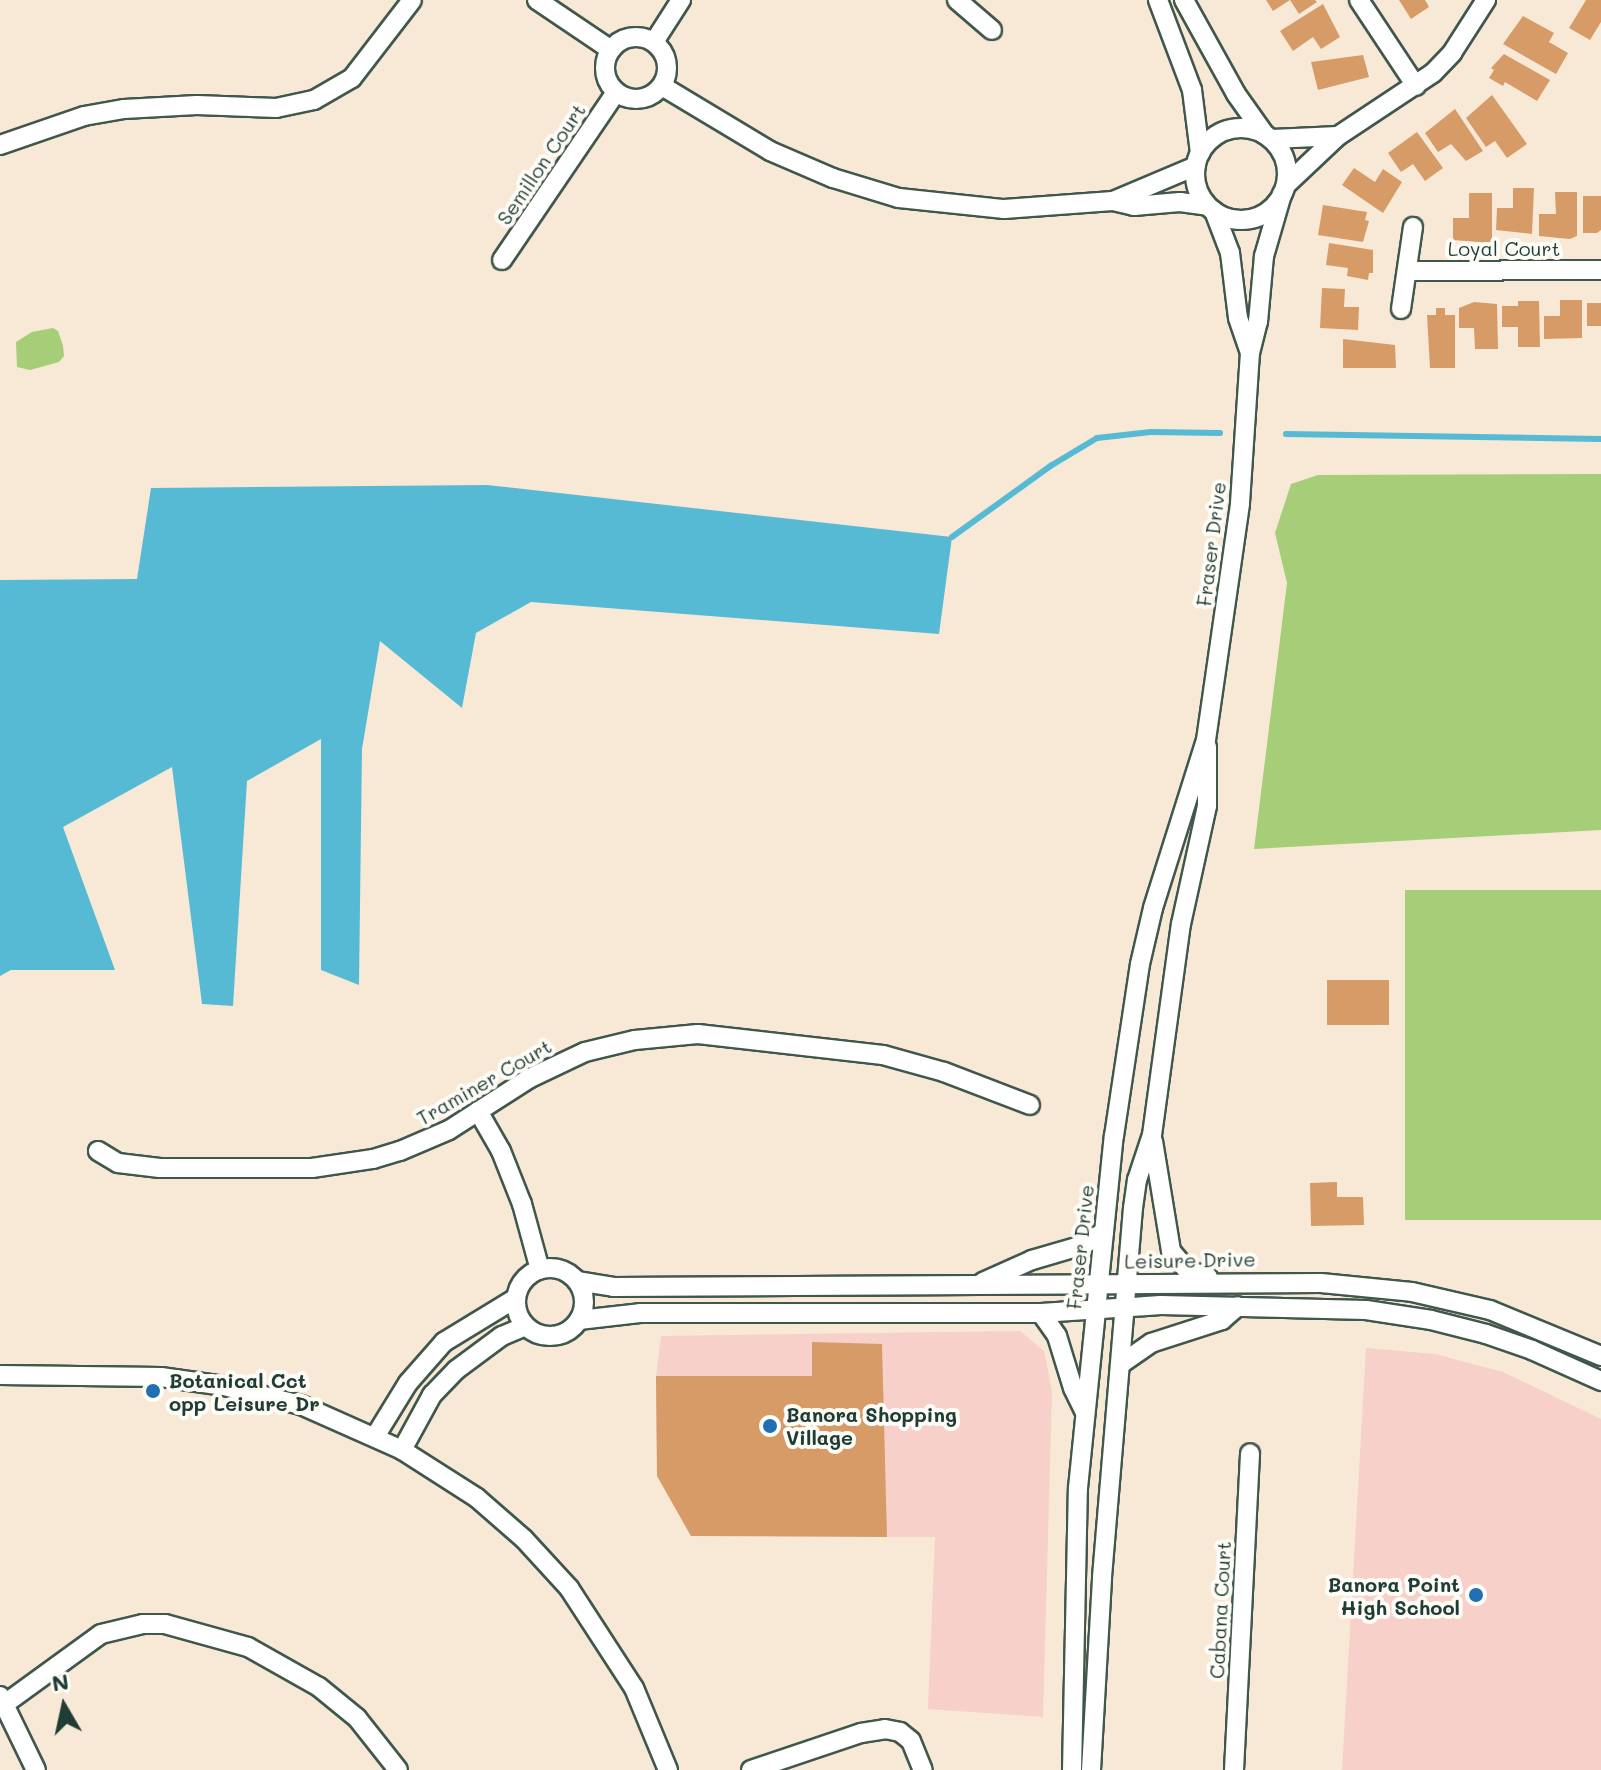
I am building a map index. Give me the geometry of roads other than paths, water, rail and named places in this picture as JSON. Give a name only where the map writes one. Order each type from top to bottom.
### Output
[{"type":"street","points":[[0,145],[84,116],[124,109],[197,105],[276,108],[314,100],[333,92],[366,65],[412,0]]},
{"type":"street","points":[[537,0],[611,50]]},
{"type":"street","points":[[654,42],[681,0]]},
{"type":"street","points":[[957,0],[992,30]]},
{"type":"street","points":[[1158,0],[1192,90],[1197,186],[1211,208]]},
{"type":"street","points":[[1184,0],[1236,94],[1285,159],[1284,189]]},
{"type":"street","points":[[1359,0],[1416,86]]},
{"type":"street","points":[[662,86],[770,151],[878,192],[930,202],[1004,209],[1113,201],[1134,206],[1180,202],[1211,208],[1235,219],[1252,218],[1270,209],[1284,189],[1338,136],[1416,86],[1452,53],[1486,0]]},
{"type":"street","points":[[631,38],[654,42],[667,62],[662,86],[640,99],[616,92],[605,72],[611,50],[631,38]]},
{"type":"street","name":"Semillon Court","points":[[502,260],[616,92]]},
{"type":"street","points":[[1113,201],[1198,160],[1213,138],[1226,131],[1250,129],[1268,137],[1338,136]]},
{"type":"street","name":"Fraser Drive","points":[[1091,1770],[1102,1577],[1137,1180],[1152,1135],[1181,924],[1207,806],[1206,740],[1240,503],[1250,353],[1258,322],[1264,256],[1284,189]]},
{"type":"street","name":"Fraser Drive","points":[[1211,208],[1228,245],[1238,318],[1250,353]]},
{"type":"street","points":[[1401,309],[1413,227]]},
{"type":"street","name":"Loyal Court","points":[[1407,271],[1601,270]]},
{"type":"street","name":"Fraser Drive","points":[[1072,1770],[1077,1514],[1114,1136],[1140,964],[1174,832],[1206,740]]},
{"type":"street","name":"Traminer Court","points":[[98,1151],[118,1163],[150,1168],[336,1166],[400,1151],[449,1130],[530,1078],[585,1052],[635,1040],[698,1034],[883,1055],[944,1072],[1030,1105]]},
{"type":"street","points":[[478,1111],[501,1151],[522,1204],[540,1270],[524,1280],[516,1298],[516,1308],[525,1326],[544,1336],[564,1333],[579,1320],[640,1313],[1041,1313],[1126,1307],[1238,1306],[1366,1310],[1431,1320],[1532,1350],[1601,1381]]},
{"type":"street","points":[[1152,1135],[1171,1251],[1187,1270],[1220,1281]]},
{"type":"street","points":[[977,1285],[1032,1260],[1083,1245],[1104,1232]]},
{"type":"street","name":"Leisure Drive","points":[[540,1270],[560,1270],[577,1281],[614,1287],[1099,1285],[1220,1281],[1321,1283],[1412,1292],[1490,1310],[1601,1356]]},
{"type":"street","points":[[577,1281],[584,1300],[579,1320]]},
{"type":"street","points":[[376,1435],[408,1383],[444,1342],[516,1298]]},
{"type":"street","points":[[1121,1364],[1139,1349],[1222,1320],[1238,1306]]},
{"type":"street","points":[[1041,1313],[1057,1336],[1073,1388],[1085,1413]]},
{"type":"street","points":[[402,1450],[432,1395],[456,1370],[502,1336],[525,1326]]},
{"type":"street","points":[[0,1375],[147,1376],[212,1384],[301,1405],[376,1435],[402,1450],[477,1498],[524,1539],[569,1588],[634,1688],[668,1770]]},
{"type":"street","name":"Cabana Court","points":[[1234,1770],[1250,1453]]},
{"type":"street","points":[[36,1770],[3,1700],[101,1634],[143,1624],[165,1624],[248,1647],[319,1687],[357,1718],[398,1770]]},
{"type":"street","points":[[751,1770],[861,1733],[885,1729],[900,1732],[911,1741],[923,1770]]},
{"type":"water","points":[[487,485],[952,537],[939,634],[531,602],[476,633],[462,708],[380,641],[362,749],[359,985],[321,970],[321,739],[247,781],[233,1006],[202,1004],[172,767],[63,827],[115,970],[11,970],[0,976],[0,580],[137,579],[151,488]]},
{"type":"waterway","points":[[952,537],[1052,465],[1097,438],[1151,432],[1220,433]]},
{"type":"waterway","points":[[1286,434],[1601,439]]},
{"type":"place","name":"Botanical Cct opp Leisure Dr","points":[[153,1391]]},
{"type":"place","name":"Banora Shopping Village","points":[[770,1426]]},
{"type":"place","name":"Banora Point High School","points":[[1476,1595]]}]
